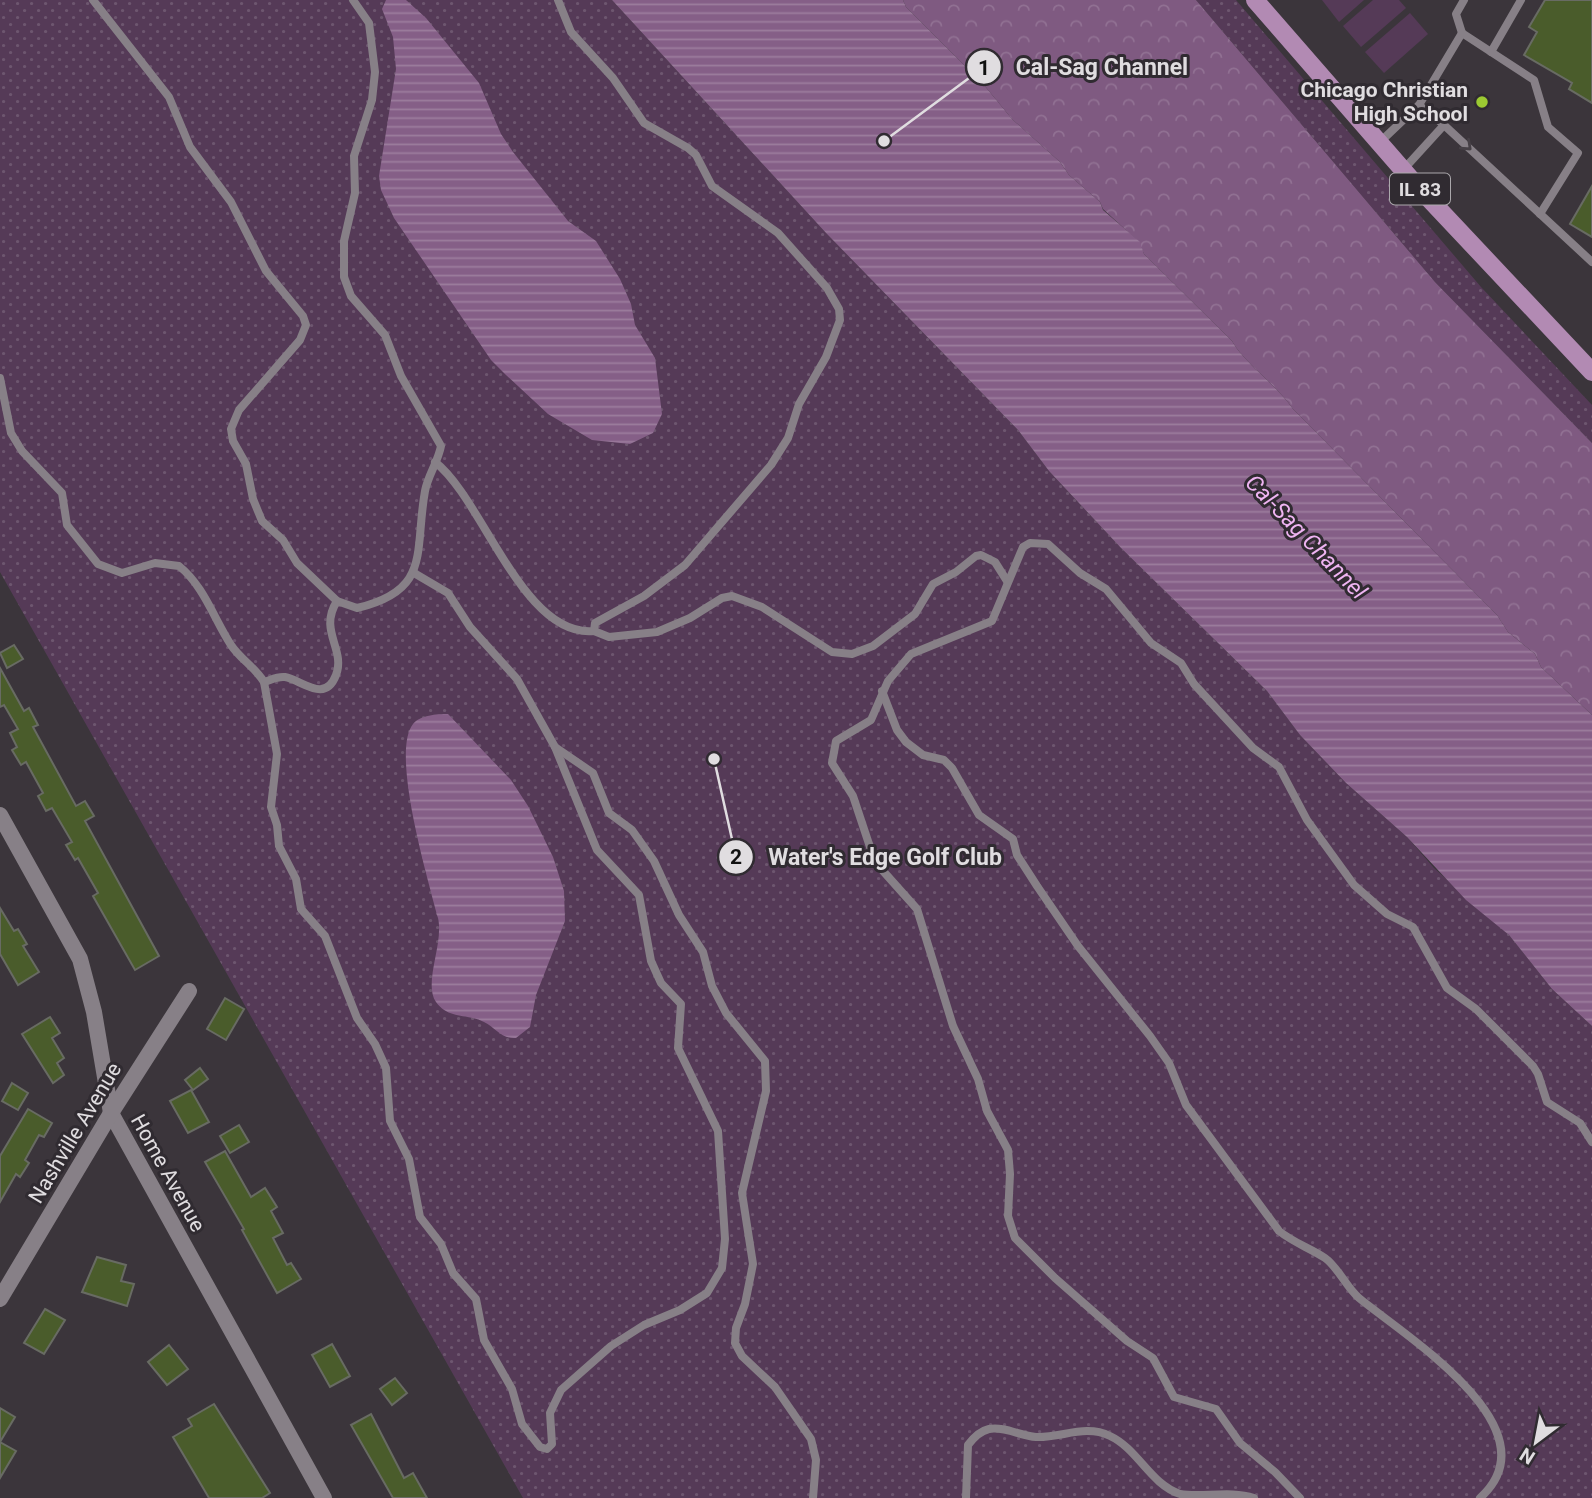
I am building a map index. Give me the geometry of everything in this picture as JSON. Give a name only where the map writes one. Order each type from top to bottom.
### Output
[{"type":"main road","name":"IL 83","points":[[1255,0],[1403,170],[1592,372]]},
{"type":"street","name":"Home Avenue","points":[[0,815],[80,959],[94,1012],[111,1113],[324,1498]]},
{"type":"street","name":"Nashville Avenue","points":[[0,1299],[111,1113],[189,991]]},
{"type":"lane","points":[[93,0],[169,97],[190,147],[231,202],[270,278],[296,304],[303,316],[306,325],[300,340],[239,410],[231,429],[233,441],[246,464],[253,499],[262,521],[283,540],[297,563],[337,601],[348,607],[366,606],[399,591],[414,573],[425,494],[442,446],[416,404],[385,335],[351,296],[344,277],[344,241],[355,193],[354,156],[372,100],[375,72],[369,23],[353,0]]},
{"type":"lane","points":[[558,0],[571,32],[613,78],[643,122],[688,148],[696,155],[712,186],[778,233],[827,288],[839,309],[841,320],[826,357],[799,404],[788,438],[771,465],[685,565],[644,596],[595,623],[594,631]]},
{"type":"lane","points":[[1464,0],[1456,14],[1462,33],[1534,80],[1548,127],[1578,153],[1540,214]]},
{"type":"lane","points":[[1491,52],[1521,0]]},
{"type":"lane","points":[[1379,143],[1419,105],[1462,33]]},
{"type":"lane","points":[[1419,105],[1592,262]]},
{"type":"lane","points":[[1403,170],[1444,125]]},
{"type":"lane","points":[[0,378],[11,433],[22,451],[62,493],[67,525],[98,564],[105,569],[122,573],[155,563],[179,566],[213,609],[230,644],[258,672],[264,682],[277,754],[270,790],[271,807],[277,825],[279,846],[296,879],[302,909],[325,936],[347,986],[353,1009],[386,1068],[390,1121],[409,1159],[420,1217],[441,1244],[453,1273],[476,1299],[484,1340],[512,1390],[522,1424],[540,1447],[547,1449],[552,1444],[550,1413],[561,1390],[611,1346],[644,1325],[680,1310],[707,1293],[722,1268],[725,1239],[718,1131],[678,1048],[677,1028],[681,1004],[661,983],[651,961],[639,895],[597,850],[555,747],[517,679],[470,627],[448,593],[414,573]]},
{"type":"lane","points":[[435,462],[452,477],[508,567],[546,614],[567,629],[594,631],[609,637],[657,632],[673,627],[722,598],[732,596],[762,607],[832,652],[852,654],[873,646],[915,614],[933,584],[956,572],[975,556],[981,555],[996,562],[1007,581]]},
{"type":"lane","points":[[1300,1498],[1275,1472],[1240,1443],[1216,1409],[1174,1397],[1153,1359],[1055,1278],[1015,1238],[1008,1216],[1008,1150],[987,1111],[978,1079],[953,1026],[917,909],[875,862],[853,796],[834,770],[832,762],[836,741],[871,720],[882,691],[917,649],[992,621],[1023,547],[1039,542],[1048,544],[1111,594],[1151,643],[1181,663],[1194,684],[1253,748],[1279,767],[1307,820],[1354,885],[1387,914],[1413,927],[1447,988],[1476,1009],[1533,1066],[1546,1102],[1580,1123],[1592,1142]]},
{"type":"lane","points":[[264,682],[288,678],[314,690],[327,688],[332,683],[338,662],[329,627],[337,601]]},
{"type":"lane","points":[[882,691],[897,730],[906,742],[923,755],[944,760],[952,768],[979,815],[1013,839],[1017,855],[1037,886],[1078,946],[1169,1063],[1186,1105],[1279,1231],[1300,1246],[1326,1258],[1350,1291],[1456,1376],[1482,1403],[1496,1430],[1500,1454],[1496,1478],[1480,1498]]},
{"type":"lane","points":[[555,747],[593,773],[609,813],[632,830],[654,861],[679,915],[703,952],[721,1005],[765,1060],[766,1091],[741,1193],[753,1264],[745,1304],[736,1328],[735,1343],[742,1356],[775,1387],[811,1439],[816,1460],[813,1498]]},
{"type":"lane","points":[[966,1498],[968,1445],[981,1432],[990,1429],[1038,1437],[1079,1430],[1097,1432],[1119,1441],[1164,1486],[1183,1496],[1238,1494],[1254,1498]]},
{"type":"shaded area","points":[[0,0],[612,0],[826,233],[1018,430],[1049,471],[1121,548],[1267,691],[1300,735],[1346,783],[1407,837],[1434,868],[1509,935],[1552,989],[1592,1026],[1592,1498],[523,1498],[0,572]]},
{"type":"shaded area","points":[[1196,0],[1236,0],[1481,287],[1592,405],[1592,443],[1435,282]]},
{"type":"shaded area","points":[[1322,0],[1364,0],[1339,22]]},
{"type":"shaded area","points":[[1373,0],[1399,0],[1406,8],[1361,47],[1343,26]]},
{"type":"shaded area","points":[[1410,13],[1428,34],[1384,73],[1365,52]]},
{"type":"green space","points":[[903,0],[1196,0],[1435,282],[1592,443],[1592,715],[1541,667],[1535,654],[1508,632],[1497,615],[1144,254],[1139,242],[1069,175],[1060,162],[1012,119],[984,85],[906,7]]},
{"type":"water","points":[[386,0],[406,0],[426,18],[479,83],[501,134],[513,152],[568,221],[596,241],[620,279],[631,304],[635,325],[655,358],[662,414],[653,433],[630,444],[592,440],[548,414],[491,360],[394,218],[381,190],[379,176],[396,69],[393,37],[382,9]]},
{"type":"water","points":[[612,0],[903,0],[906,7],[984,85],[1012,119],[1100,202],[1103,210],[1140,242],[1144,254],[1497,615],[1508,632],[1535,654],[1541,667],[1592,715],[1592,1026],[1552,989],[1509,935],[1466,900],[1407,837],[1346,783],[1300,735],[1267,691],[1121,548],[1049,471],[1018,430],[826,233]]},
{"type":"water","points":[[448,714],[511,780],[528,806],[553,857],[564,891],[565,921],[536,995],[530,1027],[516,1038],[502,1035],[478,1019],[452,1014],[441,1008],[433,994],[438,918],[408,789],[407,739],[416,721],[429,716]]},
{"type":"building","name":"Chicago Christian High School","points":[[1545,0],[1592,0],[1592,103],[1569,89],[1572,83],[1524,55],[1537,32],[1529,27]]},
{"type":"building","points":[[1592,186],[1592,237],[1570,224]]},
{"type":"building","points":[[14,645],[23,659],[7,668],[0,653]]},
{"type":"building","points":[[0,668],[24,711],[29,708],[38,725],[33,727],[76,806],[85,801],[94,816],[85,821],[159,956],[135,970],[93,896],[98,893],[78,858],[75,860],[66,845],[72,842],[52,808],[46,811],[38,796],[43,793],[26,762],[21,765],[12,750],[17,747],[10,733],[18,729],[4,705],[0,707]]},
{"type":"building","points":[[0,908],[14,931],[18,929],[27,944],[23,946],[39,972],[18,985],[0,954]]},
{"type":"building","points":[[225,998],[244,1009],[226,1040],[207,1029]]},
{"type":"building","points":[[50,1017],[60,1033],[52,1038],[64,1058],[57,1063],[64,1075],[53,1083],[22,1034]]},
{"type":"building","points":[[200,1068],[208,1079],[193,1090],[185,1080]]},
{"type":"building","points":[[12,1083],[28,1093],[18,1110],[2,1101]]},
{"type":"building","points":[[191,1090],[209,1122],[188,1133],[170,1101]]},
{"type":"building","points":[[28,1109],[52,1123],[44,1137],[39,1135],[25,1160],[29,1163],[20,1177],[16,1174],[0,1202],[0,1156]]},
{"type":"building","points":[[239,1125],[249,1142],[230,1153],[220,1136]]},
{"type":"building","points":[[225,1151],[251,1197],[265,1188],[277,1207],[271,1211],[283,1233],[273,1238],[287,1265],[291,1263],[301,1279],[277,1293],[205,1162]]},
{"type":"building","points":[[97,1257],[126,1265],[121,1281],[134,1284],[127,1306],[82,1292]]},
{"type":"building","points":[[45,1309],[65,1320],[44,1354],[24,1343]]},
{"type":"building","points":[[332,1344],[350,1376],[330,1387],[312,1355]]},
{"type":"building","points":[[169,1345],[188,1369],[167,1385],[148,1362]]},
{"type":"building","points":[[395,1378],[407,1393],[392,1405],[380,1389]]},
{"type":"building","points":[[214,1404],[270,1493],[262,1498],[209,1498],[173,1437],[192,1426],[188,1419]]},
{"type":"building","points":[[0,1408],[15,1417],[0,1442]]},
{"type":"building","points":[[371,1414],[404,1478],[413,1473],[427,1498],[393,1498],[351,1425]]},
{"type":"building","points":[[0,1442],[16,1451],[0,1478]]},
{"type":"place","name":"Chicago Christian High School","points":[[1482,102]]},
{"type":"place","name":"Cal-Sag Channel","points":[[884,141]]},
{"type":"place","name":"Water's Edge Golf Club","points":[[714,759]]}]
